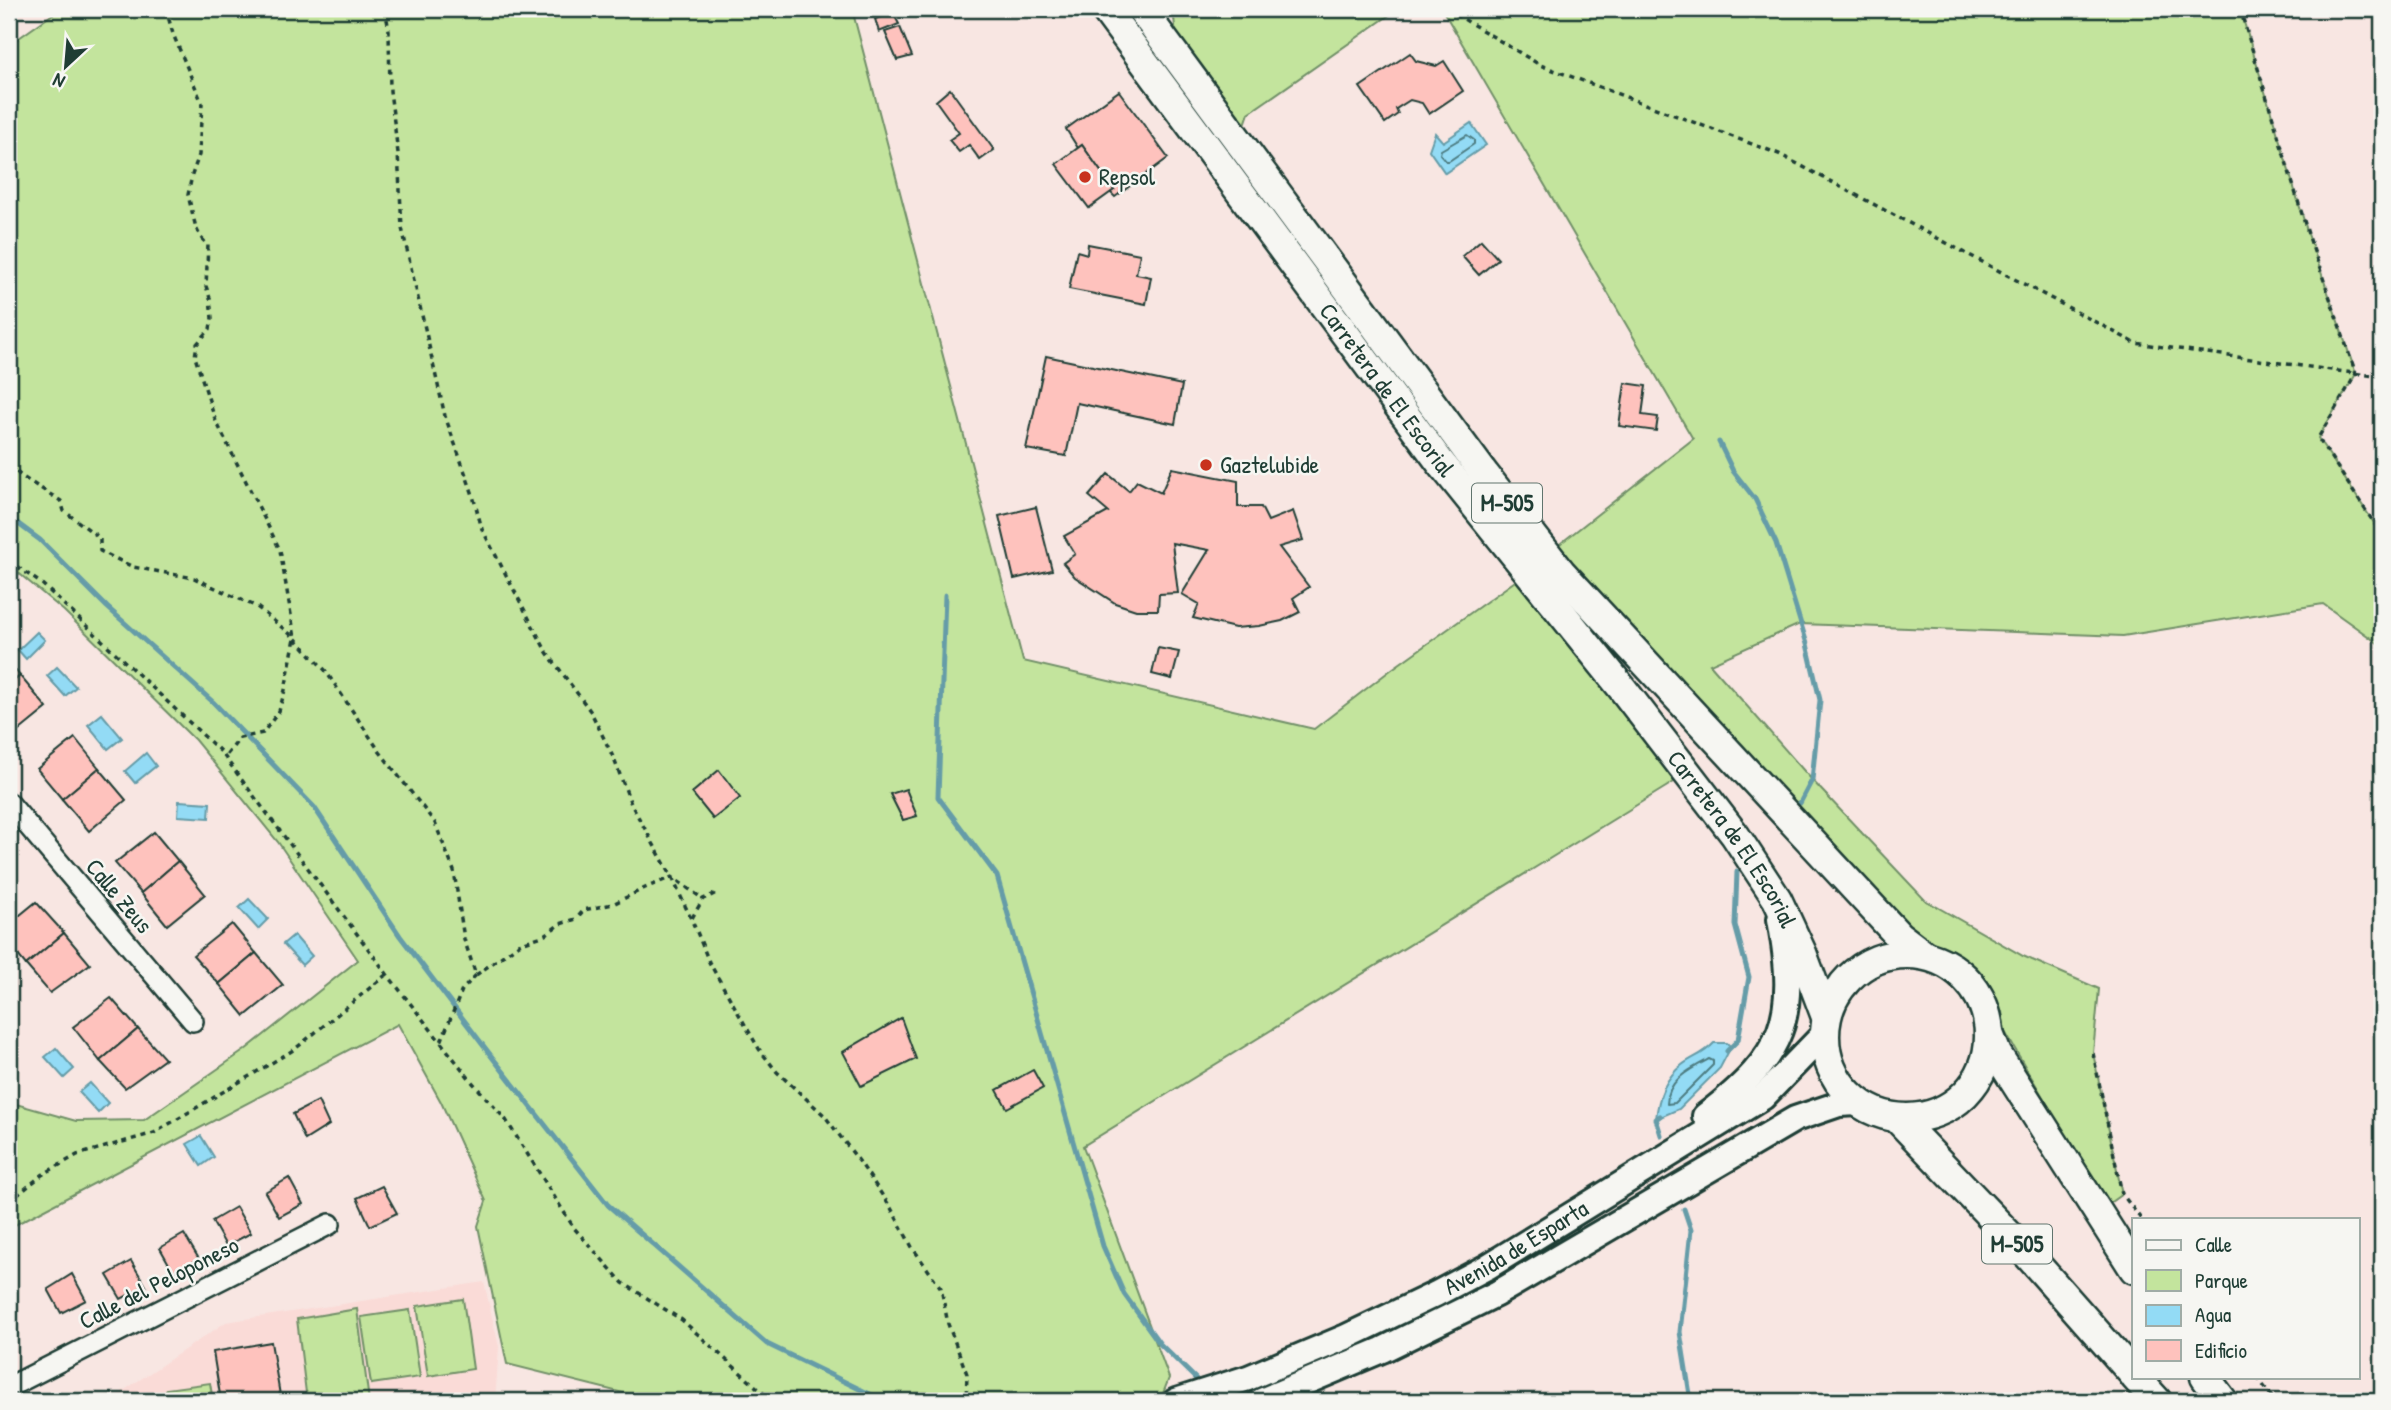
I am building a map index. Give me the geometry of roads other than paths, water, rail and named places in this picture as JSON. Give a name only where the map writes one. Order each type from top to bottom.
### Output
[{"type":"highway","name":"Carretera de El Escorial","points":[[1105,9],[1440,462],[1622,688],[1735,835],[1777,900],[1802,953],[1825,1026]]},
{"type":"highway","name":"Carretera de El Escorial","points":[[1141,9],[1485,475],[1561,572],[1899,936],[1924,955]]},
{"type":"highway","name":"M-505","points":[[1990,1036],[1984,1067],[1973,1086],[1958,1101],[1939,1112],[1919,1118],[1897,1118],[1877,1113],[1858,1103],[1839,1084],[1828,1061],[1825,1026],[1835,993],[1852,974],[1873,960],[1898,954],[1924,955],[1940,960],[1969,981],[1982,1001],[1997,1054],[2132,1266]]},
{"type":"highway","name":"M-505","points":[[1897,1118],[2028,1255],[2132,1373]]},
{"type":"highway","name":"M-505","points":[[2137,1378],[2157,1401]]},
{"type":"highway","points":[[2206,1378],[2223,1401]]},
{"type":"main road","points":[[1587,1205],[1728,1098],[1766,1060],[1785,1017],[1789,989],[1788,960],[1777,900]]},
{"type":"main road","name":"Avenida de Esparta","points":[[1176,1401],[1248,1378],[1346,1337],[1487,1267],[1763,1097],[1825,1026]]},
{"type":"main road","name":"Avenida de Esparta","points":[[1261,1401],[1382,1350],[1496,1294],[1795,1119],[1839,1104],[1858,1103]]},
{"type":"street","name":"Calle Zeus","points":[[9,803],[193,1021]]},
{"type":"street","name":"Calle del Peloponeso","points":[[9,1385],[330,1223]]},
{"type":"water","points":[[1471,123],[1486,145],[1445,173],[1429,150],[1435,133],[1443,142]]},
{"type":"water","points":[[37,632],[45,640],[26,659],[18,650]]},
{"type":"water","points":[[57,667],[76,687],[65,696],[47,676]]},
{"type":"water","points":[[102,714],[122,738],[108,749],[88,725]]},
{"type":"water","points":[[146,753],[156,766],[135,783],[125,771]]},
{"type":"water","points":[[179,801],[210,803],[209,818],[178,816]]},
{"type":"water","points":[[249,899],[268,919],[258,929],[239,908]]},
{"type":"water","points":[[294,935],[312,956],[302,965],[283,944]]},
{"type":"water","points":[[1714,1043],[1727,1043],[1731,1047],[1720,1068],[1679,1109],[1656,1119],[1661,1096],[1671,1076]]},
{"type":"water","points":[[56,1048],[74,1069],[64,1078],[45,1057]]},
{"type":"water","points":[[90,1083],[108,1103],[98,1113],[79,1092]]},
{"type":"water","points":[[201,1136],[214,1157],[201,1166],[187,1144]]},
{"type":"waterway","points":[[1719,442],[1733,471],[1755,499],[1776,543],[1807,644],[1820,700],[1812,780],[1800,803]]},
{"type":"waterway","points":[[9,517],[40,540],[107,607],[213,702],[314,807],[400,936],[608,1205],[767,1344],[880,1399],[892,1401]]},
{"type":"waterway","points":[[945,595],[938,797],[997,876],[1103,1246],[1124,1294],[1160,1344],[1196,1379]]},
{"type":"waterway","points":[[1727,1051],[1738,1040],[1749,977],[1735,925],[1737,872]]},
{"type":"waterway","points":[[1660,1116],[1656,1119],[1661,1135]]},
{"type":"waterway","points":[[1684,1209],[1691,1230],[1680,1332],[1691,1401]]},
{"type":"place","name":"Repsol","points":[[1085,177]]},
{"type":"place","name":"Gaztelubide","points":[[1206,465]]}]
